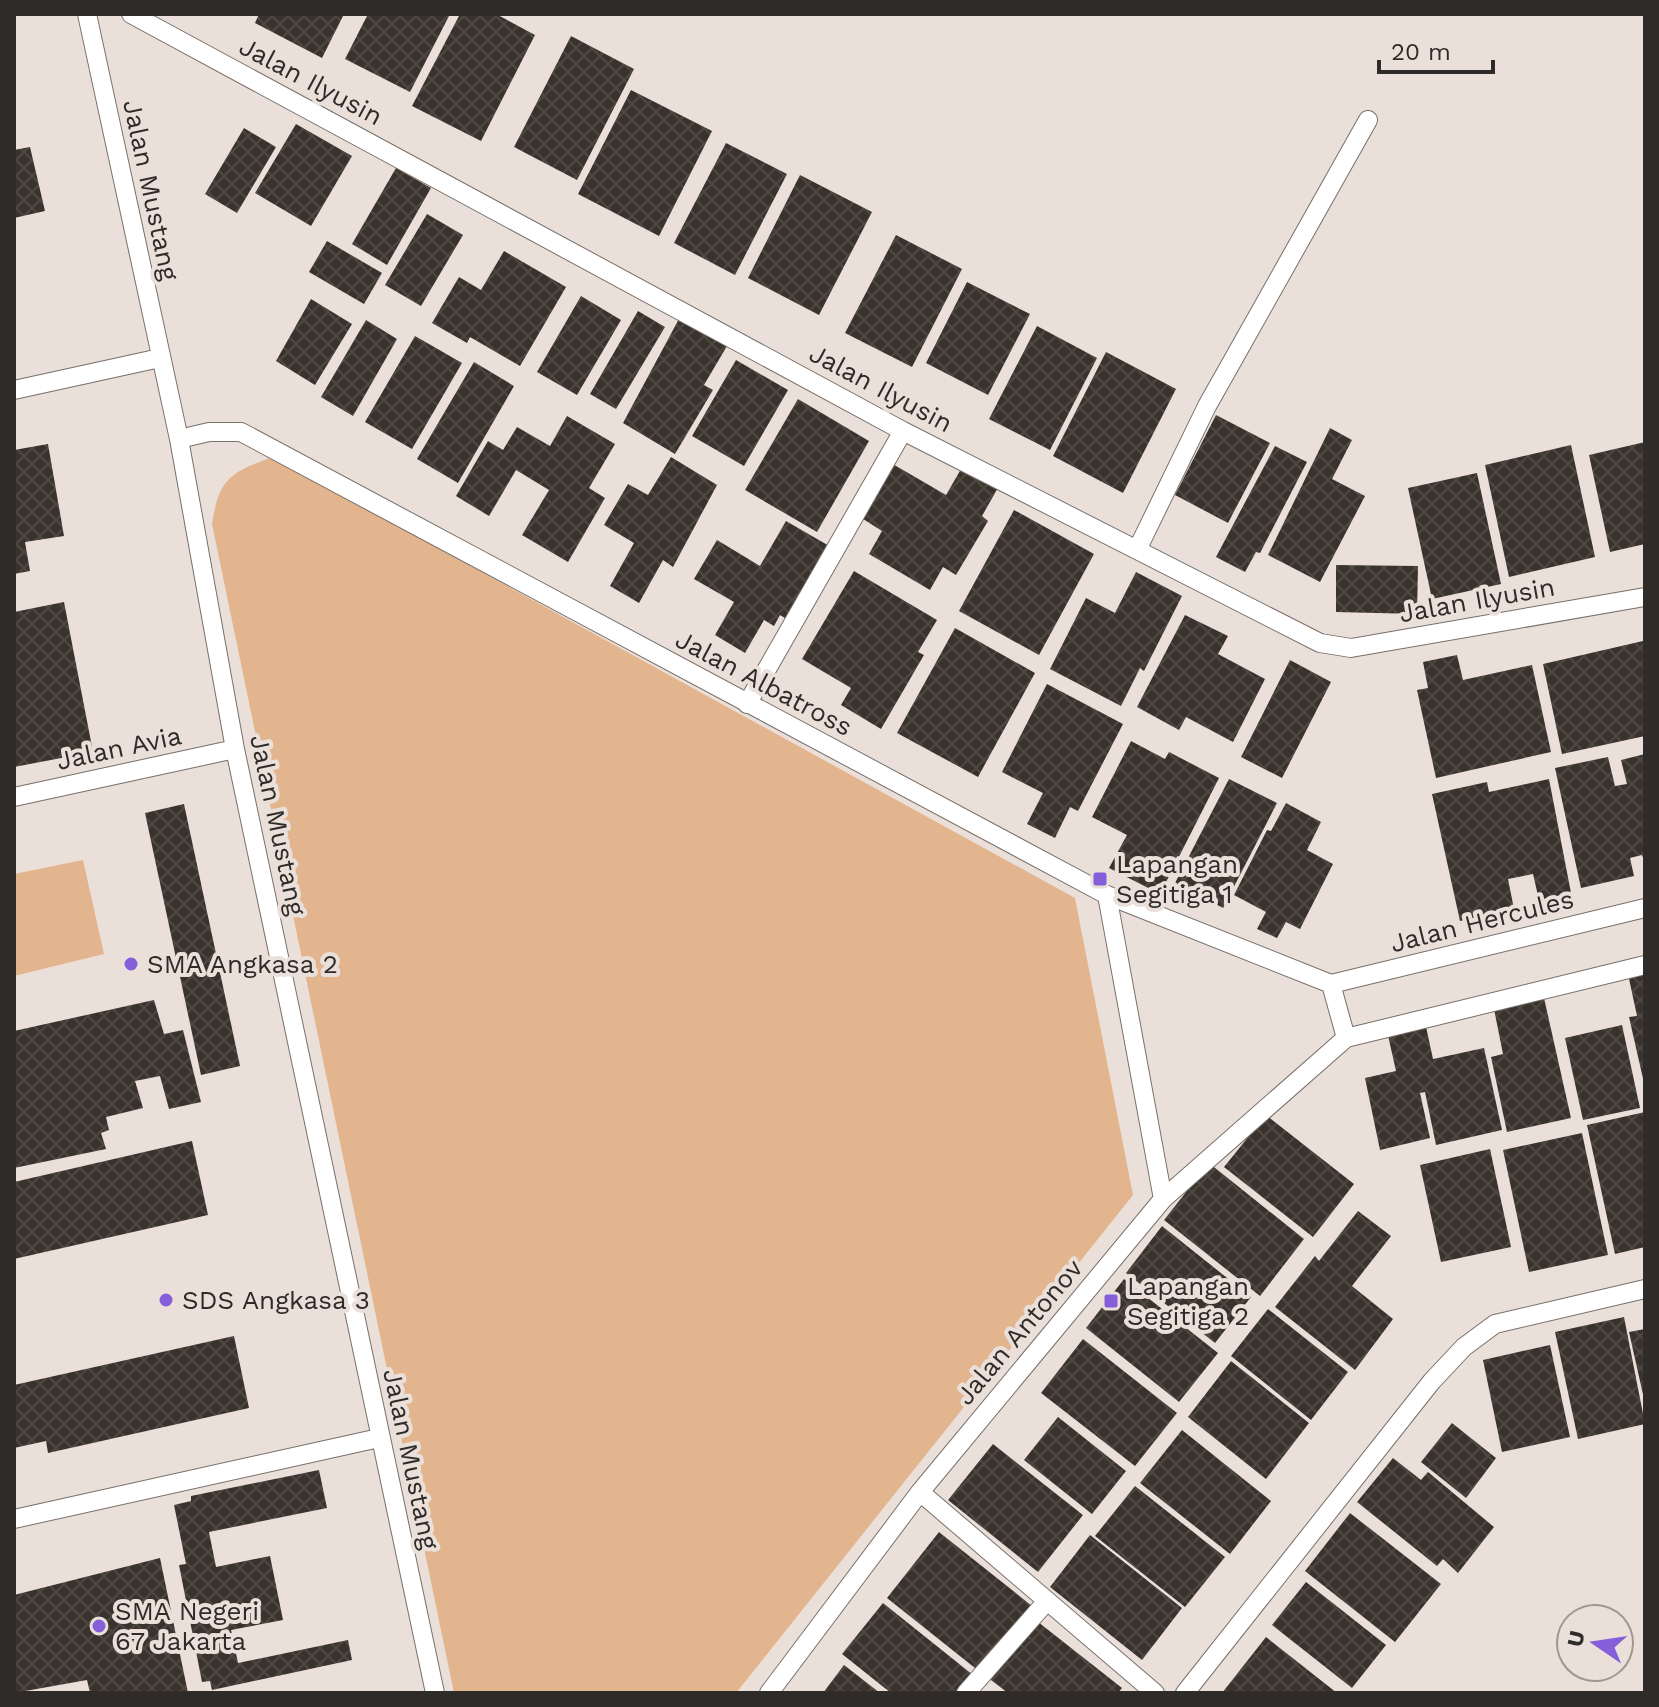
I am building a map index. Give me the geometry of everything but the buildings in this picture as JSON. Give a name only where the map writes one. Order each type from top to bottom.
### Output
[{"type":"lane","name":"Jalan Mustang","points":[[87,14],[179,439],[235,749],[435,1693]]},
{"type":"lane","name":"Jalan Ilyusin","points":[[131,14],[903,431],[1336,648],[1645,597]]},
{"type":"lane","points":[[1138,548],[1207,406],[1368,120]]},
{"type":"lane","points":[[14,390],[160,358]]},
{"type":"lane","points":[[747,704],[903,431]]},
{"type":"lane","name":"Jalan Albatross","points":[[179,439],[209,432],[241,432],[1107,895],[1331,984]]},
{"type":"lane","name":"Jalan Avia","points":[[14,797],[235,749]]},
{"type":"lane","points":[[1107,895],[1163,1199]]},
{"type":"lane","name":"Jalan Hercules","points":[[1331,984],[1645,908]]},
{"type":"lane","points":[[1331,984],[1346,1038],[1645,965]]},
{"type":"lane","name":"Jalan Antonov","points":[[769,1693],[920,1492],[1163,1199],[1346,1038]]},
{"type":"lane","points":[[1185,1693],[1432,1381],[1464,1347],[1495,1324],[1645,1289]]},
{"type":"lane","points":[[14,1519],[379,1438]]},
{"type":"lane","points":[[920,1492],[1155,1693]]},
{"type":"lane","points":[[966,1693],[1047,1601]]},
{"type":"shaded area","points":[[272,457],[1075,898],[1133,1195],[736,1693],[454,1693],[212,524],[218,496],[229,479]]},
{"type":"shaded area","points":[[83,860],[104,954],[14,976],[14,874]]},
{"type":"place","name":"Lapangan Segitiga 1","points":[[1100,879]]},
{"type":"place","name":"SMA Angkasa 2","points":[[131,964]]},
{"type":"place","name":"SDS Angkasa 3","points":[[166,1300]]},
{"type":"place","name":"Lapangan Segitiga 2","points":[[1111,1301]]},
{"type":"place","name":"SMA Negeri 67 Jakarta","points":[[99,1626]]}]
